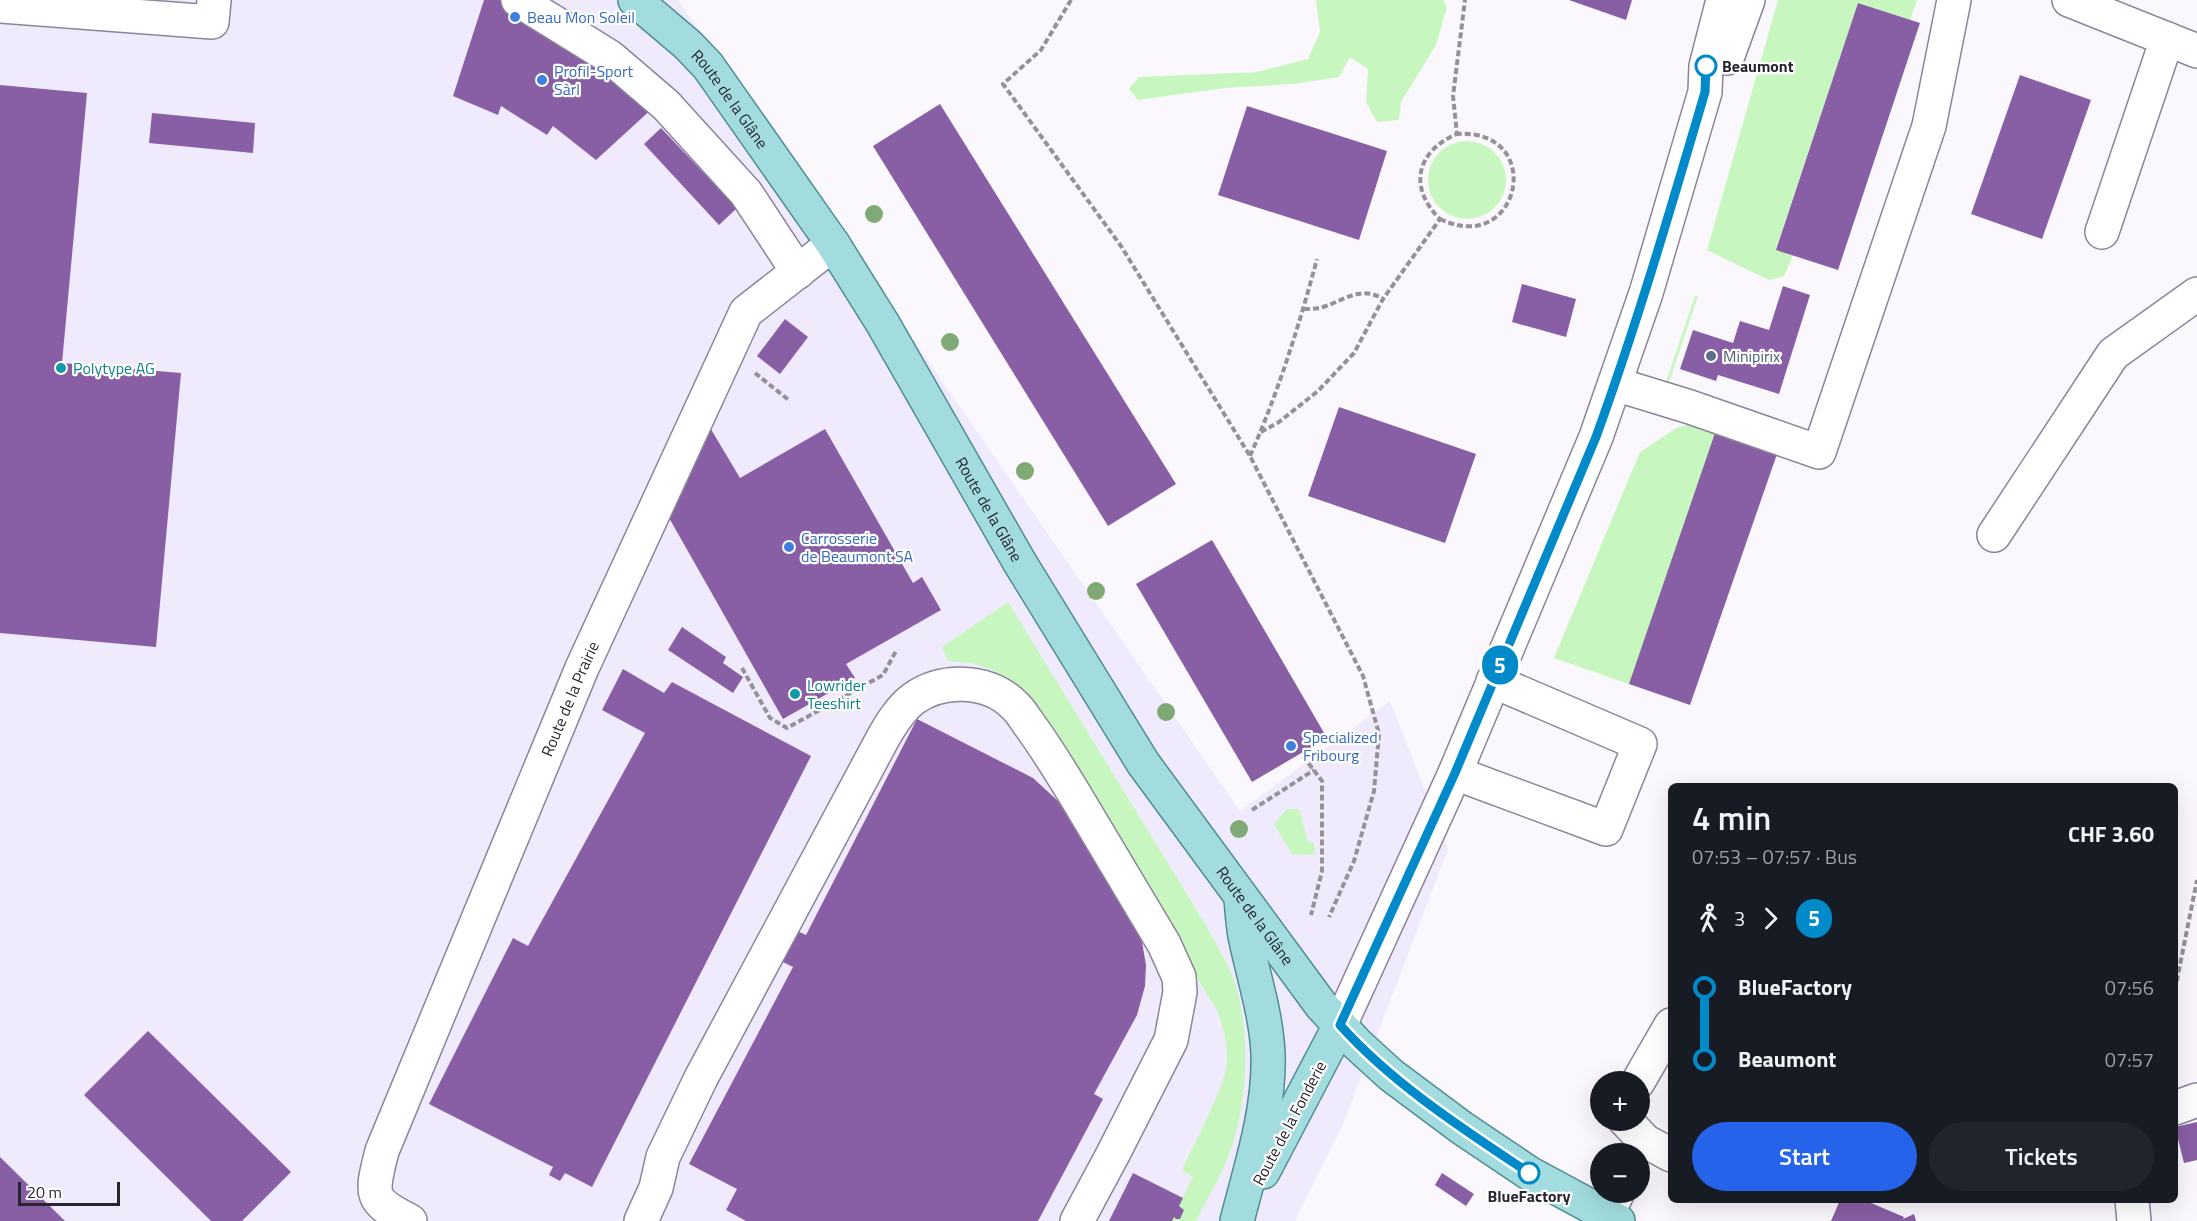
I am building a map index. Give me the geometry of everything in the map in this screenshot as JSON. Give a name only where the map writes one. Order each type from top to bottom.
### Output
[{"type":"main road","name":"Route de la Glâne","points":[[635,0],[688,45],[708,66],[833,244],[883,324],[1020,563],[1143,763],[1310,989],[1357,1044],[1391,1075],[1462,1128],[1529,1173],[1614,1210]]},
{"type":"main road","points":[[1237,1221],[1262,1121],[1268,1083],[1268,1052],[1262,1009],[1245,933],[1241,897]]},
{"type":"main road","name":"Route de la Fonderie","points":[[1237,1221],[1340,1025]]},
{"type":"street","points":[[0,6],[212,22],[214,0]]},
{"type":"street","points":[[518,0],[610,57],[666,105],[746,193],[798,272]]},
{"type":"street","points":[[1340,1025],[1455,773],[1616,384],[1646,293],[1705,92],[1706,66],[1723,0]]},
{"type":"street","points":[[1705,92],[1725,64],[1748,0]]},
{"type":"street","points":[[1616,384],[1819,452],[1929,126],[1954,0]]},
{"type":"street","points":[[2069,0],[2197,51]]},
{"type":"street","points":[[2102,232],[2167,39]]},
{"type":"street","name":"Route de la Prairie","points":[[410,1221],[387,1209],[376,1198],[374,1182],[382,1151],[573,690],[746,312],[833,244]]},
{"type":"street","points":[[1994,535],[2113,354],[2197,294]]},
{"type":"street","points":[[1455,773],[1606,829],[1640,744],[1493,681]]},
{"type":"street","points":[[641,1221],[656,1188],[663,1157],[701,1078],[882,738],[904,708],[915,698],[939,687],[954,684],[970,684],[985,688],[1014,705],[1048,751],[1164,944],[1179,977],[1180,992],[1171,1040],[1077,1221]]},
{"type":"street","points":[[1644,1071],[1668,1030]]},
{"type":"street","points":[[2178,1107],[2197,1100]]},
{"type":"street","points":[[2132,1203],[2134,1221]]},
{"type":"path","points":[[1071,0],[1041,50],[1003,84],[1121,246],[1250,456],[1363,676],[1379,734],[1374,791],[1354,861],[1329,917]]},
{"type":"path","points":[[1457,134],[1453,96],[1465,0]]},
{"type":"path","points":[[1473,133],[1488,137],[1500,146],[1509,159],[1514,174],[1514,189],[1508,204],[1498,216],[1485,224],[1470,227],[1454,226],[1440,219],[1429,208],[1422,194],[1420,179],[1423,163],[1431,150],[1443,140],[1457,134],[1473,133]]},
{"type":"path","points":[[1261,432],[1279,422],[1318,391],[1354,353],[1383,299],[1440,219]]},
{"type":"path","points":[[1250,456],[1261,432],[1304,309],[1317,259]]},
{"type":"path","points":[[1304,309],[1321,308],[1361,293],[1372,292],[1383,299]]},
{"type":"path","points":[[728,352],[790,401]]},
{"type":"path","points":[[742,668],[770,717],[787,728],[883,675],[896,651]]},
{"type":"path","points":[[1303,756],[1322,781],[1322,871],[1311,915]]},
{"type":"path","points":[[1252,810],[1314,770]]},
{"type":"path","points":[[2178,975],[2197,880]]},
{"type":"shaded area","points":[[0,0],[678,0],[1240,811],[1390,701],[1448,849],[1342,1127],[1295,1221],[0,1221]]},
{"type":"green space","points":[[1316,0],[1443,0],[1447,7],[1436,45],[1401,102],[1399,120],[1377,122],[1366,102],[1368,69],[1350,57],[1339,77],[1293,84],[1225,88],[1138,100],[1129,89],[1139,77],[1257,72],[1308,59],[1320,32]]},
{"type":"green space","points":[[1778,0],[1917,0],[1910,20],[1858,3],[1776,249],[1793,255],[1784,276],[1769,280],[1707,250]]},
{"type":"green space","points":[[1467,141],[1482,144],[1499,158],[1506,180],[1503,195],[1489,212],[1467,219],[1452,216],[1435,202],[1428,180],[1431,165],[1445,148]]},
{"type":"green space","points":[[1695,296],[1698,296],[1667,388],[1663,391]]},
{"type":"green space","points":[[1707,421],[1777,454],[1629,684],[1554,658],[1640,452],[1678,427]]},
{"type":"green space","points":[[1008,602],[1207,927],[1234,980],[1240,1001],[1245,1047],[1243,1094],[1234,1140],[1227,1160],[1196,1221],[1171,1221],[1193,1177],[1182,1170],[1215,1100],[1225,1073],[1227,1049],[1218,1012],[1026,696],[1009,680],[992,670],[982,666],[948,661],[942,647]]},
{"type":"green space","points":[[1287,809],[1299,809],[1308,842],[1314,843],[1315,855],[1292,854],[1274,824]]},
{"type":"building","name":"Profil-Sport Sàrl","points":[[484,0],[501,0],[548,24],[655,106],[596,160],[553,126],[547,135],[501,106],[498,115],[453,96]]},
{"type":"building","points":[[1569,0],[1632,0],[1626,20]]},
{"type":"building","points":[[1858,3],[1920,23],[1838,270],[1776,250]]},
{"type":"building","points":[[2020,75],[2091,100],[2042,239],[1971,214]]},
{"type":"building","name":"Polytype AG","points":[[0,85],[87,93],[62,363],[181,373],[156,647],[0,633]]},
{"type":"building","points":[[940,104],[1176,484],[1108,526],[873,146]]},
{"type":"building","points":[[1247,106],[1387,151],[1359,240],[1218,195]]},
{"type":"building","points":[[152,113],[255,123],[253,153],[149,143]]},
{"type":"building","points":[[661,128],[737,208],[719,225],[644,144]]},
{"type":"building","points":[[1522,284],[1576,299],[1566,337],[1512,322]]},
{"type":"building","points":[[1783,286],[1810,295],[1779,394],[1718,375],[1716,381],[1680,369],[1693,330],[1733,343],[1740,321],[1769,330]]},
{"type":"building","points":[[785,319],[808,337],[780,374],[757,356]]},
{"type":"building","points":[[1339,407],[1476,454],[1445,543],[1308,496]]},
{"type":"building","name":"Carrosserie de Beaumont SA","points":[[709,426],[740,478],[825,429],[913,583],[922,577],[941,610],[846,664],[855,678],[783,719],[668,516]]},
{"type":"building","points":[[1715,433],[1777,454],[1690,705],[1629,684]]},
{"type":"building","points":[[1212,540],[1327,738],[1252,782],[1136,584]]},
{"type":"building","points":[[682,627],[726,657],[723,663],[743,677],[733,693],[668,650]]},
{"type":"building","points":[[623,669],[664,693],[672,682],[811,756],[592,1187],[565,1173],[560,1181],[549,1175],[553,1167],[429,1104],[513,938],[528,946],[645,733],[602,710]]},
{"type":"building","points":[[917,719],[1033,778],[1058,801],[1135,926],[1142,942],[1146,965],[1145,986],[1137,1015],[1094,1094],[1103,1099],[1038,1221],[746,1221],[726,1210],[737,1189],[689,1164],[793,967],[777,959],[793,929],[806,935]]},
{"type":"building","points":[[148,1031],[291,1172],[242,1221],[211,1221],[84,1095]]},
{"type":"building","points":[[2197,1122],[2197,1160],[2184,1163],[2178,1139],[2178,1126]]},
{"type":"building","points":[[0,1157],[65,1221],[0,1221]]},
{"type":"building","points":[[1133,1173],[1183,1198],[1179,1206],[1184,1210],[1180,1219],[1174,1217],[1172,1221],[1109,1221]]},
{"type":"building","points":[[1442,1173],[1474,1194],[1466,1206],[1435,1185]]},
{"type":"building","points":[[1839,1203],[1871,1203],[1904,1217],[1903,1219],[1914,1214],[1916,1221],[1831,1221]]},
{"type":"bus line","name":"5","points":[[1529,1173],[1462,1128],[1391,1075],[1340,1025],[1455,773],[1596,437],[1616,384],[1662,241],[1705,92],[1706,66]]},
{"type":"place","name":"Beau Mon Soleil","points":[[515,17]]},
{"type":"place","name":"Beaumont","points":[[1706,66]]},
{"type":"place","name":"Profil-Sport Sàrl","points":[[542,80]]},
{"type":"place","name":"Minipirix","points":[[1711,356]]},
{"type":"place","name":"Polytype AG","points":[[61,368]]},
{"type":"place","name":"Carrosserie de Beaumont SA","points":[[789,547]]},
{"type":"place","name":"Lowrider Teeshirt","points":[[795,694]]},
{"type":"place","name":"Specialized Fribourg","points":[[1291,746]]},
{"type":"place","name":"BlueFactory","points":[[1529,1173]]}]
